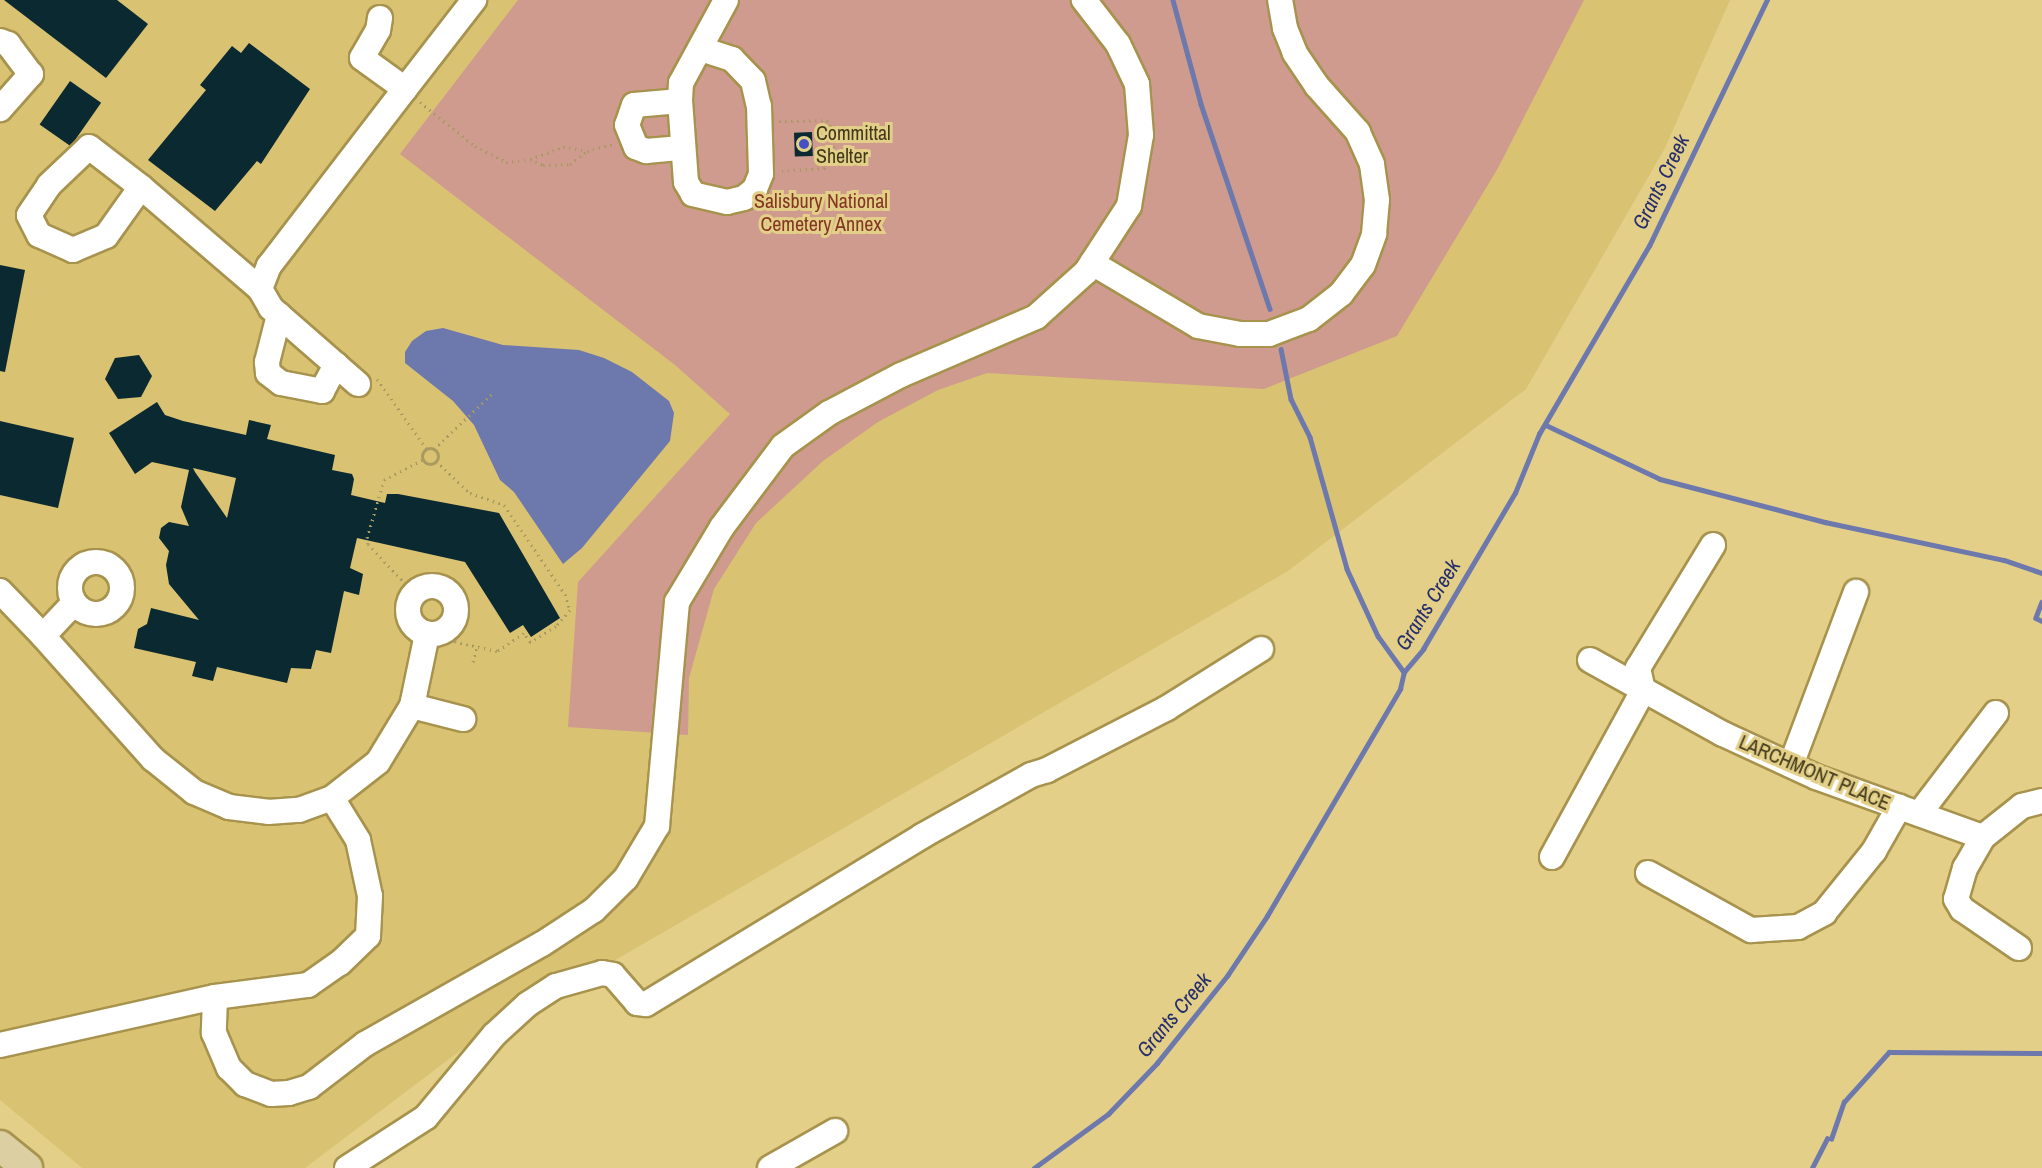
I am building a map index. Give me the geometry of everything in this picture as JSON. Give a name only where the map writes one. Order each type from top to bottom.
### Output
[{"type":"main road","points":[[0,1146],[27,1168]]},
{"type":"street","points":[[260,289],[269,266],[474,0]]},
{"type":"street","points":[[701,49],[732,59],[753,81],[760,122],[761,172],[755,189],[744,198],[727,202],[708,200],[693,194],[686,182],[680,101],[681,83],[726,0]]},
{"type":"street","points":[[215,997],[214,1033],[229,1068],[245,1084],[271,1094],[289,1093],[309,1087],[365,1044],[543,944],[594,910],[626,878],[657,826],[677,602],[722,527],[783,446],[829,413],[901,375],[1036,317],[1092,263],[1129,206],[1142,135],[1137,84],[1118,44],[1084,0]]},
{"type":"street","points":[[1092,263],[1198,326],[1240,334],[1269,334],[1309,319],[1341,294],[1364,265],[1374,234],[1377,200],[1372,164],[1358,132],[1317,86],[1295,53],[1284,28],[1280,0]]},
{"type":"street","points":[[380,18],[378,30],[362,58],[405,89]]},
{"type":"street","points":[[0,41],[8,44],[31,74],[0,109]]},
{"type":"street","points":[[680,101],[634,105],[627,125],[636,147],[646,151],[682,148]]},
{"type":"street","points":[[141,187],[106,236],[73,250],[39,235],[30,215],[49,184],[89,147],[141,187],[260,289],[279,315],[336,365],[366,381]]},
{"type":"street","points":[[279,315],[267,362],[268,373],[281,383],[322,391],[336,365]]},
{"type":"street","points":[[1552,857],[1643,692],[1638,668],[1713,545]]},
{"type":"street","points":[[0,591],[153,759],[194,792],[229,807],[268,812],[299,810],[332,798],[378,762],[412,706],[435,633],[457,612],[452,596],[431,585],[414,593],[408,604],[409,619],[435,633]]},
{"type":"street","points":[[1791,765],[1856,592]]},
{"type":"street","points":[[43,636],[74,603]]},
{"type":"street","points":[[347,1168],[426,1117],[494,1035],[528,1004],[556,986],[602,973],[613,975],[637,1003],[646,1004],[922,836],[1031,775],[1047,770],[1167,708],[1261,649]]},
{"type":"street","name":"LARCHMONT PLACE","points":[[1590,660],[1643,692],[1791,765],[1983,837]]},
{"type":"street","points":[[412,706],[463,719]]},
{"type":"street","points":[[1648,873],[1750,930],[1775,931],[1798,927],[1824,913],[1874,851],[1996,713]]},
{"type":"street","points":[[0,1046],[215,997],[308,985],[340,963],[368,936],[370,896],[357,840],[332,798]]},
{"type":"street","points":[[2019,948],[1962,909],[1956,898],[1965,868],[1983,837],[2022,806],[2042,801]]},
{"type":"street","points":[[770,1168],[835,1131]]},
{"type":"path","points":[[405,89],[494,158],[513,163],[562,147],[587,151]]},
{"type":"path","points":[[760,122],[827,120],[832,128],[834,159],[825,168],[761,172]]},
{"type":"path","points":[[530,159],[543,165],[570,164],[587,151],[630,137]]},
{"type":"path","points":[[366,381],[426,448],[434,449]]},
{"type":"path","points":[[434,449],[495,391]]},
{"type":"path","points":[[414,593],[368,544],[368,538],[384,480],[422,460],[426,448]]},
{"type":"path","points":[[434,449],[436,461],[470,493],[504,505],[527,534],[569,604],[565,618],[530,642],[524,633],[496,651],[456,642],[435,633]]},
{"type":"path","points":[[422,460],[429,464],[436,461]]},
{"type":"path","points":[[473,662],[477,647]]},
{"type":"shaded area","points":[[0,0],[1730,0],[1665,148],[1526,389],[1288,571],[465,1047],[305,1168],[82,1168],[0,1100]]},
{"type":"green space","name":"Salisbury National Cemetery Annex","points":[[518,0],[1584,0],[1498,168],[1397,336],[1264,389],[987,373],[938,390],[878,422],[823,461],[756,523],[714,589],[689,678],[688,735],[568,727],[578,582],[730,414],[675,365],[400,154]]},
{"type":"water","points":[[443,328],[503,345],[579,350],[604,358],[632,372],[669,401],[674,413],[670,441],[582,548],[563,564],[514,492],[500,480],[474,425],[453,401],[405,363],[405,352],[412,341],[426,331]]},
{"type":"building","points":[[4,0],[117,0],[148,24],[106,78]]},
{"type":"building","points":[[249,43],[310,89],[261,164],[257,161],[215,211],[148,160],[206,90],[200,85],[232,46],[241,53]]},
{"type":"building","points":[[70,81],[101,103],[71,146],[40,124]]},
{"type":"building","name":"Committal Shelter","points":[[812,132],[813,156],[795,157],[794,133]]},
{"type":"building","points":[[0,265],[25,270],[5,372],[0,371]]},
{"type":"building","points":[[139,355],[152,376],[141,397],[118,399],[105,379],[115,358]]},
{"type":"building","points":[[157,402],[165,415],[246,435],[249,420],[271,425],[267,439],[335,455],[332,470],[352,474],[354,479],[351,495],[385,503],[387,494],[398,494],[499,513],[560,618],[531,637],[523,625],[510,633],[465,562],[357,538],[350,568],[363,574],[359,595],[344,591],[331,653],[316,650],[311,669],[291,668],[287,683],[217,667],[213,681],[192,676],[196,662],[134,648],[138,629],[147,624],[151,608],[199,620],[169,584],[166,565],[169,551],[159,538],[161,528],[169,522],[189,526],[181,507],[189,470],[152,462],[135,474],[109,433]],"holes":[[[193,468],[236,478],[227,518]]]},
{"type":"building","points":[[0,421],[74,438],[58,508],[0,495]]},
{"type":"waterway","points":[[1173,0],[1201,104],[1270,309]]},
{"type":"waterway","name":"Grants Creek","points":[[1034,1168],[1108,1114],[1157,1063],[1227,976],[1267,916],[1400,689],[1404,672],[1423,649],[1515,493],[1539,434],[1649,246],[1767,0]]},
{"type":"waterway","points":[[1281,349],[1291,399],[1310,437],[1347,569],[1378,636],[1404,672]]},
{"type":"waterway","points":[[1546,425],[1660,479],[1825,522],[2004,560],[2042,573]]},
{"type":"waterway","points":[[2042,602],[2036,618],[2042,621]]},
{"type":"waterway","points":[[1812,1168],[1827,1139],[1831,1139],[1844,1102],[1889,1052],[2042,1053]]},
{"type":"place","name":"Committal Shelter","points":[[804,144]]}]
